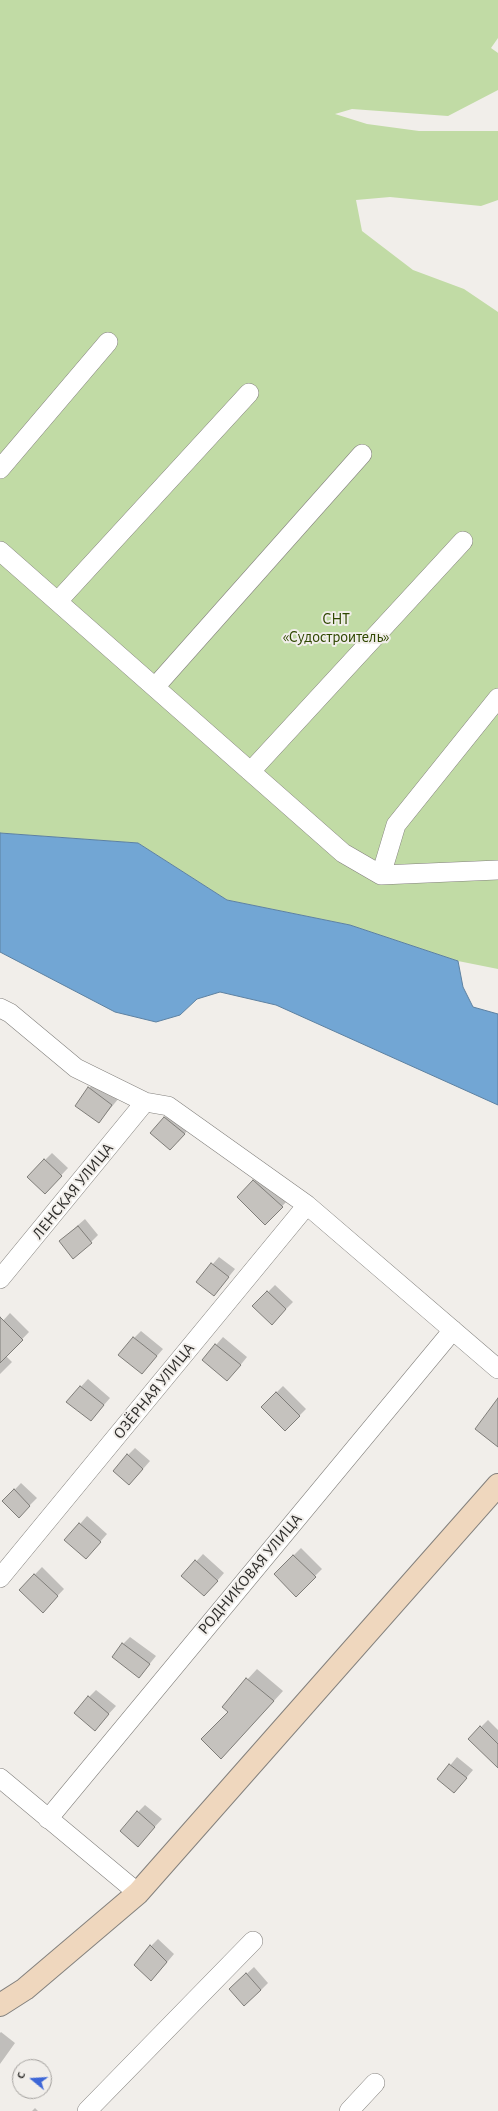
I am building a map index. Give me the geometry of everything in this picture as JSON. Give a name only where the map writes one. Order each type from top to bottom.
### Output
[{"type":"street","points":[[0,469],[108,342]]},
{"type":"street","points":[[58,601],[249,394]]},
{"type":"street","points":[[155,687],[362,454]]},
{"type":"street","points":[[251,771],[463,541]]},
{"type":"street","points":[[0,550],[343,853],[381,875],[498,870]]},
{"type":"street","points":[[381,875],[396,825],[498,698]]},
{"type":"street","points":[[0,1008],[10,1013],[76,1068],[146,1102],[168,1106],[307,1205],[498,1369]]},
{"type":"street","name":"ЛЕНСКАЯ УЛИЦА","points":[[0,1279],[146,1102]]},
{"type":"street","name":"ОЗЁРНАЯ УЛИЦА","points":[[0,1578],[307,1205]]},
{"type":"street","name":"РОДНИКОВАЯ УЛИЦА","points":[[48,1819],[453,1330]]},
{"type":"street","points":[[0,2005],[25,1989],[138,1893],[498,1485]]},
{"type":"street","points":[[0,1778],[138,1893]]},
{"type":"street","points":[[87,2111],[253,1941]]},
{"type":"street","points":[[349,2111],[375,2083]]},
{"type":"green space","name":"СНТ «Судостроитель»","points":[[0,0],[498,0],[498,38],[491,48],[498,53],[498,90],[448,116],[352,109],[335,114],[367,124],[419,131],[498,131],[498,200],[481,206],[390,197],[356,200],[362,231],[413,270],[464,289],[498,312],[498,969],[458,961],[350,925],[227,900],[138,843],[0,833]]},
{"type":"water","points":[[0,833],[138,843],[227,900],[350,925],[458,961],[463,987],[473,1007],[498,1014],[498,1105],[276,1005],[220,992],[197,999],[180,1015],[156,1022],[115,1012],[0,952]]},
{"type":"building","points":[[88,1087],[112,1105],[99,1123],[75,1106]]},
{"type":"building","points":[[164,1117],[185,1134],[170,1150],[150,1133]]},
{"type":"building","points":[[44,1159],[62,1176],[45,1194],[27,1177]]},
{"type":"building","points":[[253,1180],[283,1207],[265,1225],[237,1197]]},
{"type":"building","points":[[78,1226],[92,1243],[73,1259],[59,1241]]},
{"type":"building","points":[[211,1263],[229,1277],[214,1296],[196,1282]]},
{"type":"building","points":[[267,1291],[286,1309],[272,1325],[252,1306]]},
{"type":"building","points":[[0,1317],[23,1340],[0,1363]]},
{"type":"building","points":[[133,1337],[157,1356],[142,1374],[118,1355]]},
{"type":"building","points":[[215,1344],[241,1365],[227,1381],[202,1360]]},
{"type":"building","points":[[80,1386],[104,1405],[91,1421],[66,1402]]},
{"type":"building","points":[[276,1392],[300,1416],[285,1431],[261,1407]]},
{"type":"building","points":[[498,1398],[498,1447],[475,1429]]},
{"type":"building","points":[[127,1454],[143,1469],[129,1485],[113,1471]]},
{"type":"building","points":[[14,1489],[30,1506],[19,1518],[2,1501]]},
{"type":"building","points":[[79,1523],[101,1542],[86,1559],[64,1540]]},
{"type":"building","points":[[293,1555],[316,1577],[296,1597],[274,1574]]},
{"type":"building","points":[[195,1560],[218,1581],[204,1596],[181,1576]]},
{"type":"building","points":[[34,1574],[58,1596],[43,1613],[19,1590]]},
{"type":"building","points":[[122,1643],[150,1664],[139,1678],[112,1657]]},
{"type":"building","points":[[246,1678],[274,1701],[221,1759],[201,1739],[228,1712],[222,1707]]},
{"type":"building","points":[[88,1696],[109,1714],[95,1731],[74,1713]]},
{"type":"building","points":[[480,1726],[498,1744],[498,1768],[468,1739]]},
{"type":"building","points":[[449,1764],[467,1778],[454,1793],[437,1779]]},
{"type":"building","points":[[137,1811],[155,1827],[138,1847],[120,1831]]},
{"type":"building","points":[[150,1945],[167,1962],[151,1981],[134,1965]]},
{"type":"building","points":[[246,1973],[261,1990],[244,2006],[229,1989]]}]
